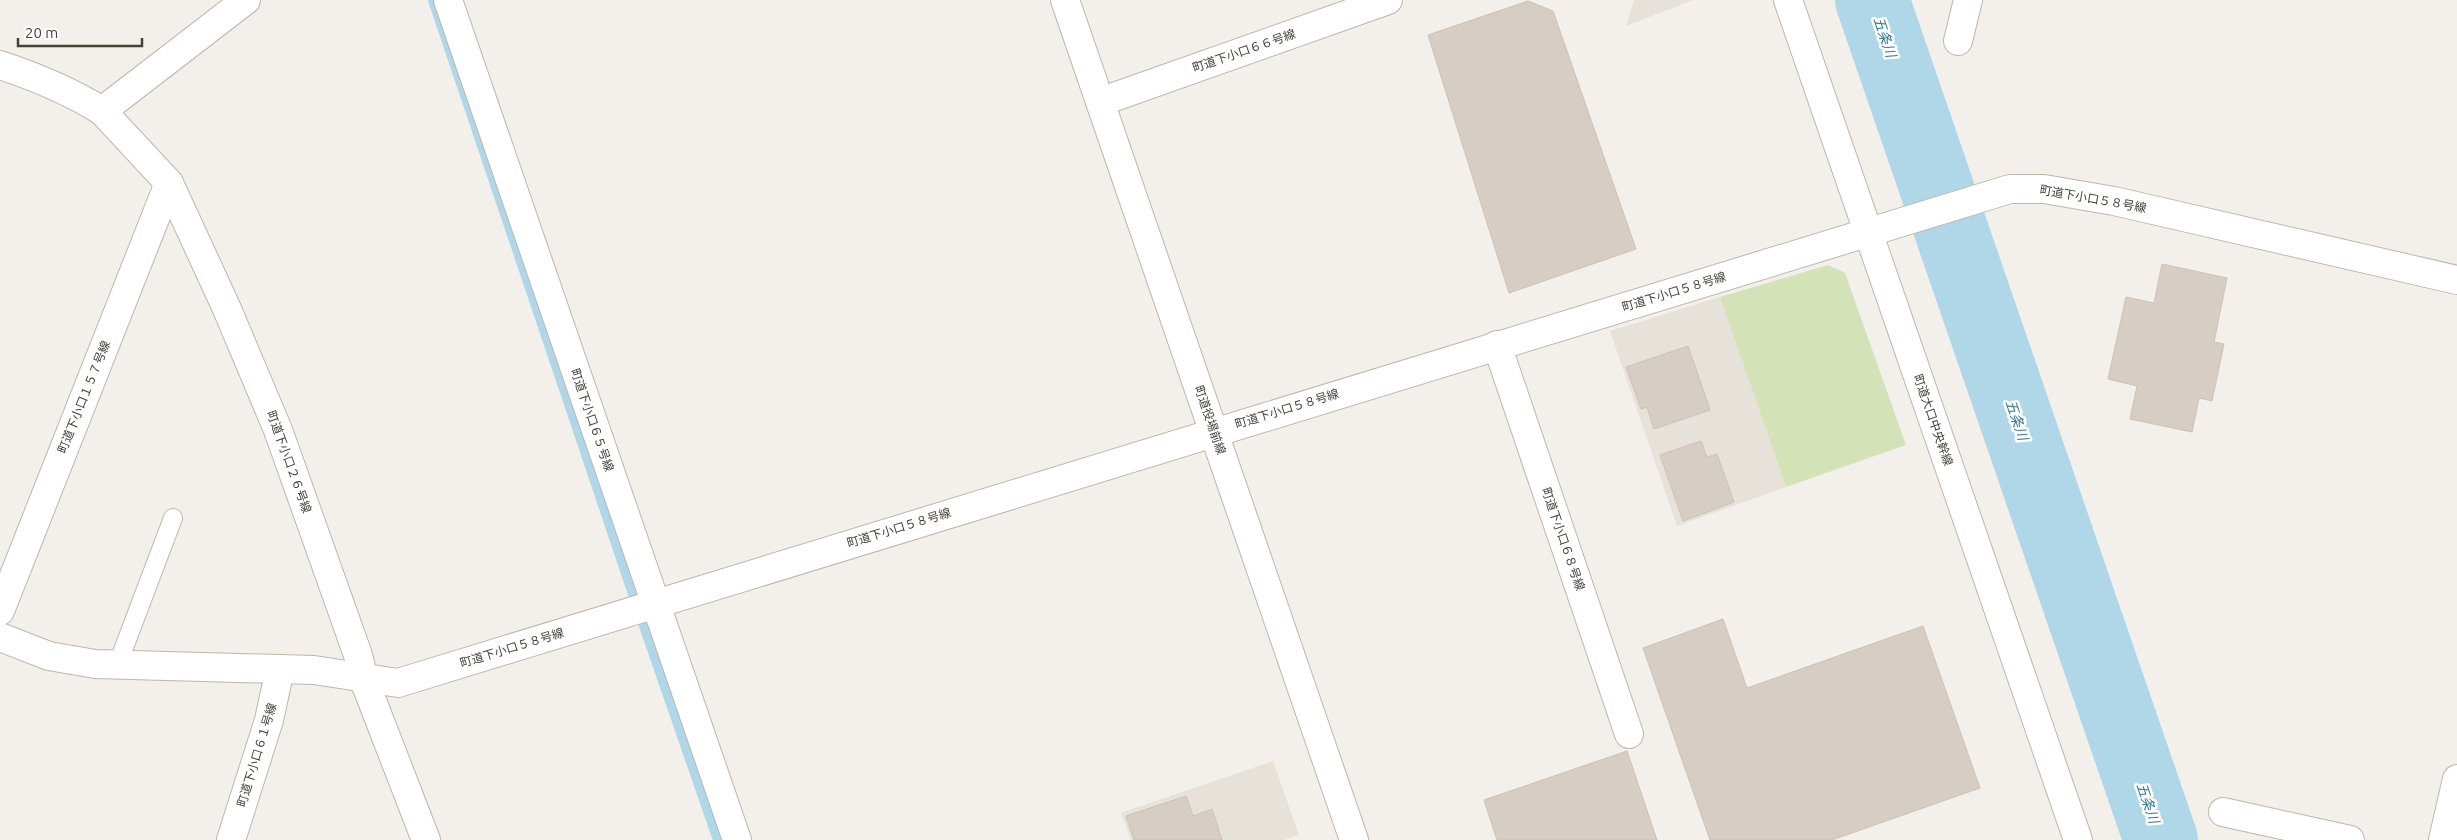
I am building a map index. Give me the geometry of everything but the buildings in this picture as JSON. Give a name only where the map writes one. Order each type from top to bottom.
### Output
[{"type":"street","points":[[102,111],[246,0]]},
{"type":"street","name":"町道下小口６５号線","points":[[448,0],[737,840]]},
{"type":"street","name":"町道役場前線","points":[[1065,0],[1354,840]]},
{"type":"street","name":"町道下小口６６号線","points":[[1100,102],[1388,0]]},
{"type":"street","name":"町道大口中央幹線","points":[[1788,0],[1881,230],[2078,840]]},
{"type":"street","points":[[1958,42],[1968,0]]},
{"type":"street","name":"町道下小口２６号線","points":[[0,65],[34,76],[81,97],[102,111],[169,183],[227,309],[278,430],[358,655],[364,680],[426,840]]},
{"type":"street","name":"町道下小口１５７号線","points":[[0,611],[169,183]]},
{"type":"street","name":"町道下小口５８号線","points":[[0,637],[49,656],[117,666],[314,670],[364,680],[398,683],[1496,345],[1881,230],[2003,191],[2044,189],[2114,201],[2457,280]]},
{"type":"street","name":"町道下小口６８号線","points":[[1496,345],[1629,734]]},
{"type":"street","name":"町道下小口６１号線","points":[[231,840],[268,720],[280,669]]},
{"type":"street","points":[[2443,840],[2457,779]]},
{"type":"street","points":[[2223,812],[2350,840]]},
{"type":"lane","points":[[117,666],[173,518]]},
{"type":"shaded area","points":[[1634,0],[1693,0],[1626,26]]},
{"type":"shaded area","points":[[1720,297],[1786,487],[1677,526],[1610,331]]},
{"type":"shaded area","points":[[1273,761],[1299,835],[1284,840],[1131,840],[1121,813]]},
{"type":"green space","points":[[1828,265],[1845,273],[1906,445],[1786,487],[1720,297]]},
{"type":"waterway","points":[[434,0],[719,840]]},
{"type":"waterway","name":"五条川","points":[[1872,0],[2161,840]]}]
